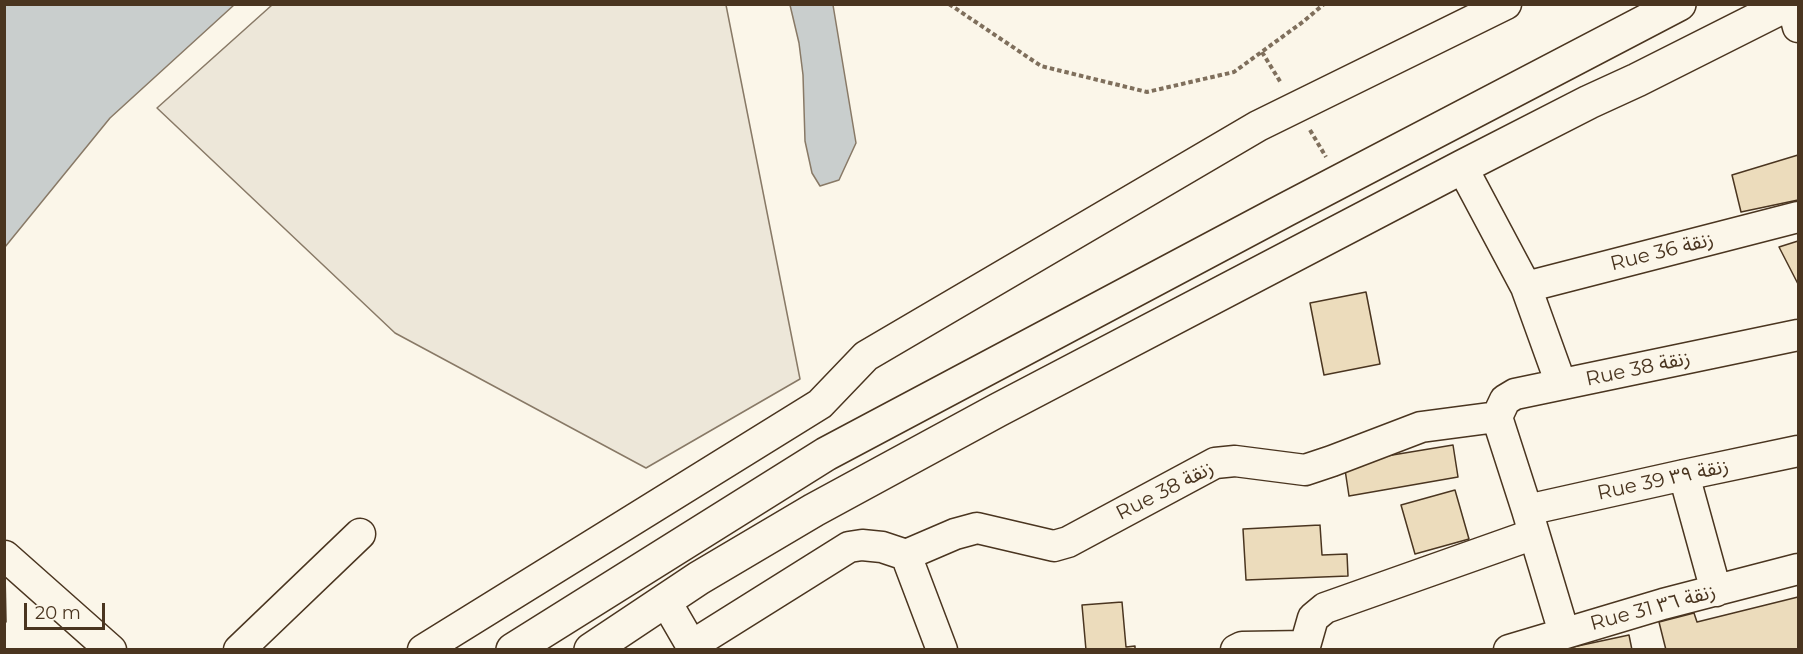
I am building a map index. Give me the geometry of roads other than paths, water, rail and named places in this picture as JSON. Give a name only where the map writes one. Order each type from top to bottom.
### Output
[{"type":"main road","points":[[513,650],[826,454],[1313,195],[1679,4]]},
{"type":"main road","points":[[591,650],[699,578],[814,510],[988,416],[1462,167],[1790,4]]},
{"type":"street","points":[[423,650],[820,404],[866,356],[1258,126],[1506,4]]},
{"type":"street","points":[[1790,4],[1798,27]]},
{"type":"street","points":[[1462,167],[1526,287],[1561,384]]},
{"type":"street","name":"Rue 36 زنقة","points":[[1526,287],[1798,217]]},
{"type":"street","name":"Rue 38 زنقة","points":[[906,555],[955,534],[977,528],[1054,546],[1068,542],[1215,463],[1235,460],[1305,470],[1422,427],[1497,417],[1502,405],[1515,394],[1798,335]]},
{"type":"street","points":[[1497,417],[1564,633]]},
{"type":"street","name":"Rue 39 زنقة ٣٩","points":[[1305,648],[1313,618],[1326,608],[1531,522],[1684,474],[1798,451]]},
{"type":"street","points":[[1684,474],[1716,591]]},
{"type":"street","points":[[239,650],[360,534]]},
{"type":"street","points":[[665,600],[693,648],[849,547],[882,547],[906,555],[942,650]]},
{"type":"street","points":[[5,556],[111,650]]},
{"type":"street","name":"Rue 31 زنقة ٣٦","points":[[1509,650],[1663,604],[1798,569]]},
{"type":"street","points":[[1236,650],[1242,647],[1305,648]]}]
